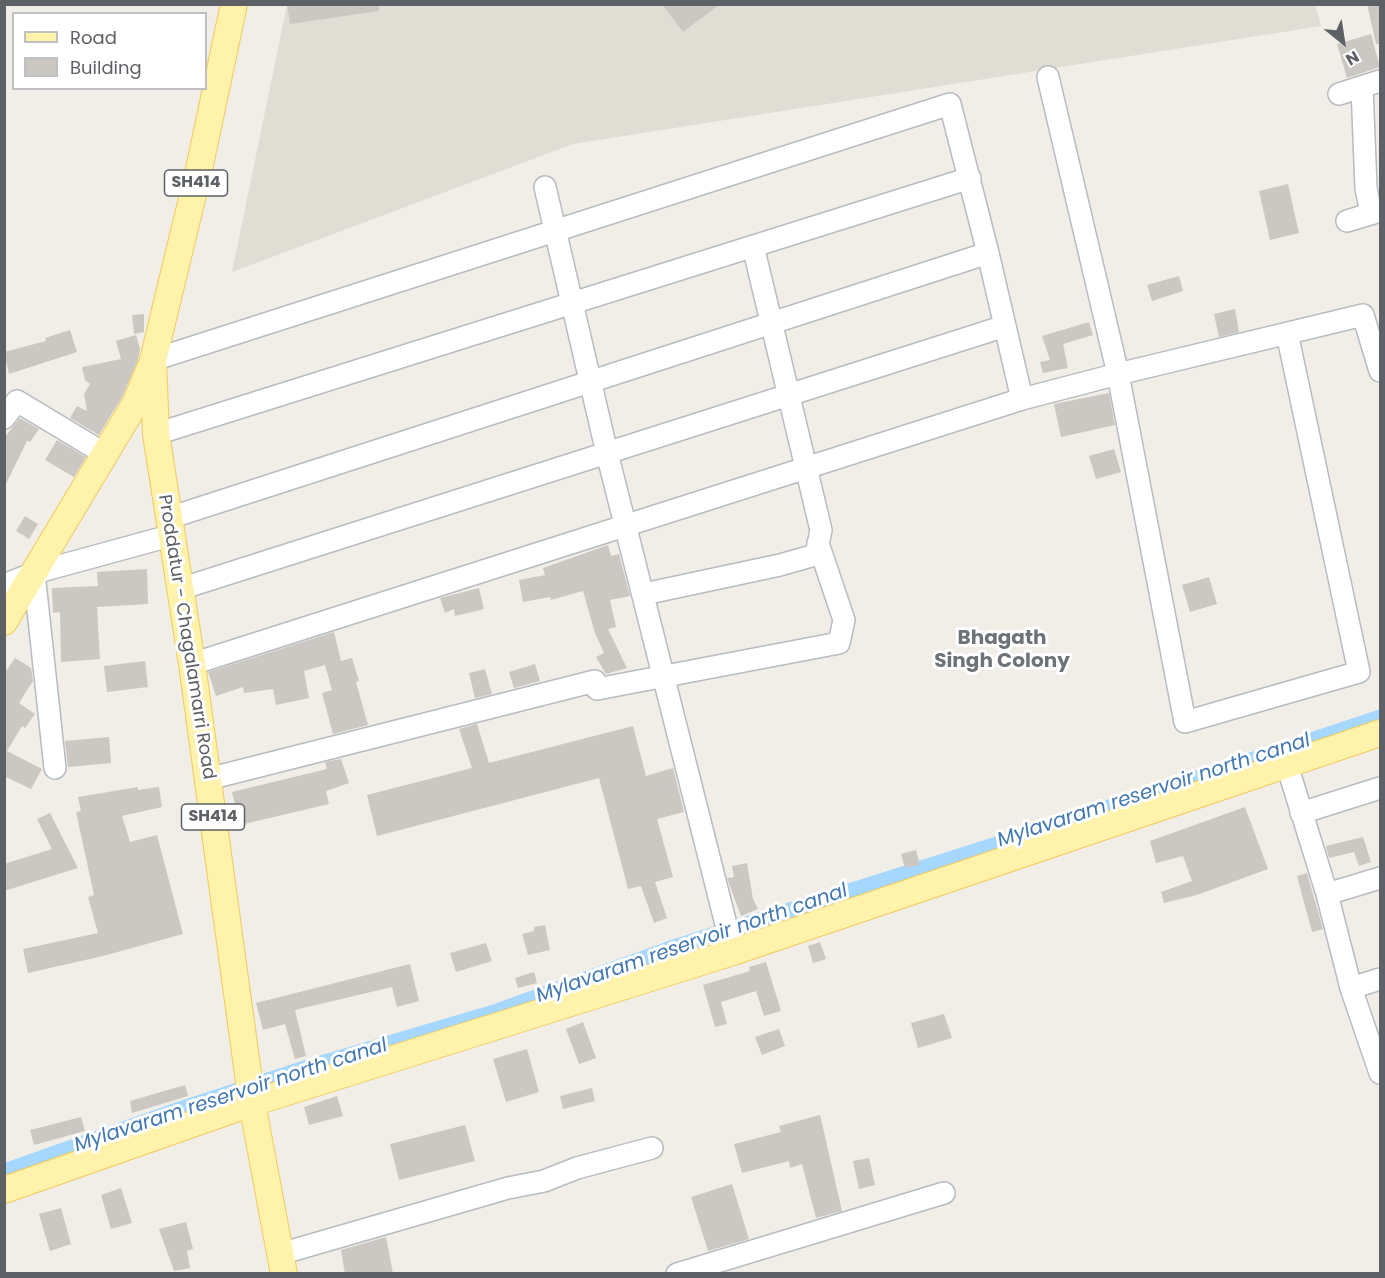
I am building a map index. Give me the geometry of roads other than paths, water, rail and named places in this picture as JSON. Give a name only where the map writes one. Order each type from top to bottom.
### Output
[{"type":"main road","name":"Proddatur - Chagalamarri Road","points":[[234,4],[198,174],[153,360],[156,434],[192,664],[252,1103],[282,1264]]},
{"type":"main road","points":[[4,622],[135,404],[153,360]]},
{"type":"main road","points":[[4,1190],[252,1103],[733,952],[1380,733]]},
{"type":"street","points":[[1048,77],[1118,374],[1185,722],[1359,672],[1287,333]]},
{"type":"street","points":[[1339,94],[1371,84],[1366,188],[1376,213],[1347,221]]},
{"type":"street","points":[[153,360],[950,104],[970,178],[1022,399]]},
{"type":"street","points":[[156,434],[970,178]]},
{"type":"street","points":[[545,187],[607,453],[733,952]]},
{"type":"street","points":[[644,594],[780,565],[814,555],[818,543],[821,530],[805,468],[774,324],[753,246]]},
{"type":"street","points":[[4,585],[591,384],[988,253]]},
{"type":"street","points":[[192,664],[1022,399],[1118,374],[1372,312],[1380,370]]},
{"type":"street","points":[[180,589],[1005,326]]},
{"type":"street","points":[[4,418],[17,401],[105,454]]},
{"type":"street","points":[[208,779],[596,685],[665,677],[839,643],[844,620],[818,543]]},
{"type":"street","points":[[34,573],[55,768]]},
{"type":"street","points":[[1287,765],[1327,894],[1352,988],[1380,1073]]},
{"type":"street","points":[[1301,813],[1380,788]]},
{"type":"street","points":[[1327,894],[1380,878]]},
{"type":"street","points":[[1352,988],[1380,980]]},
{"type":"street","points":[[282,1264],[508,1188],[544,1181],[577,1168],[651,1148]]},
{"type":"street","points":[[677,1274],[944,1193]]},
{"type":"waterway","name":"Mylavaram reservoir north canal","points":[[4,1171],[171,1112],[308,1067],[494,1012],[671,948],[1025,835],[1380,717]]},
{"type":"district","name":"Bhagath Singh Colony","points":[[1002,650]]}]
